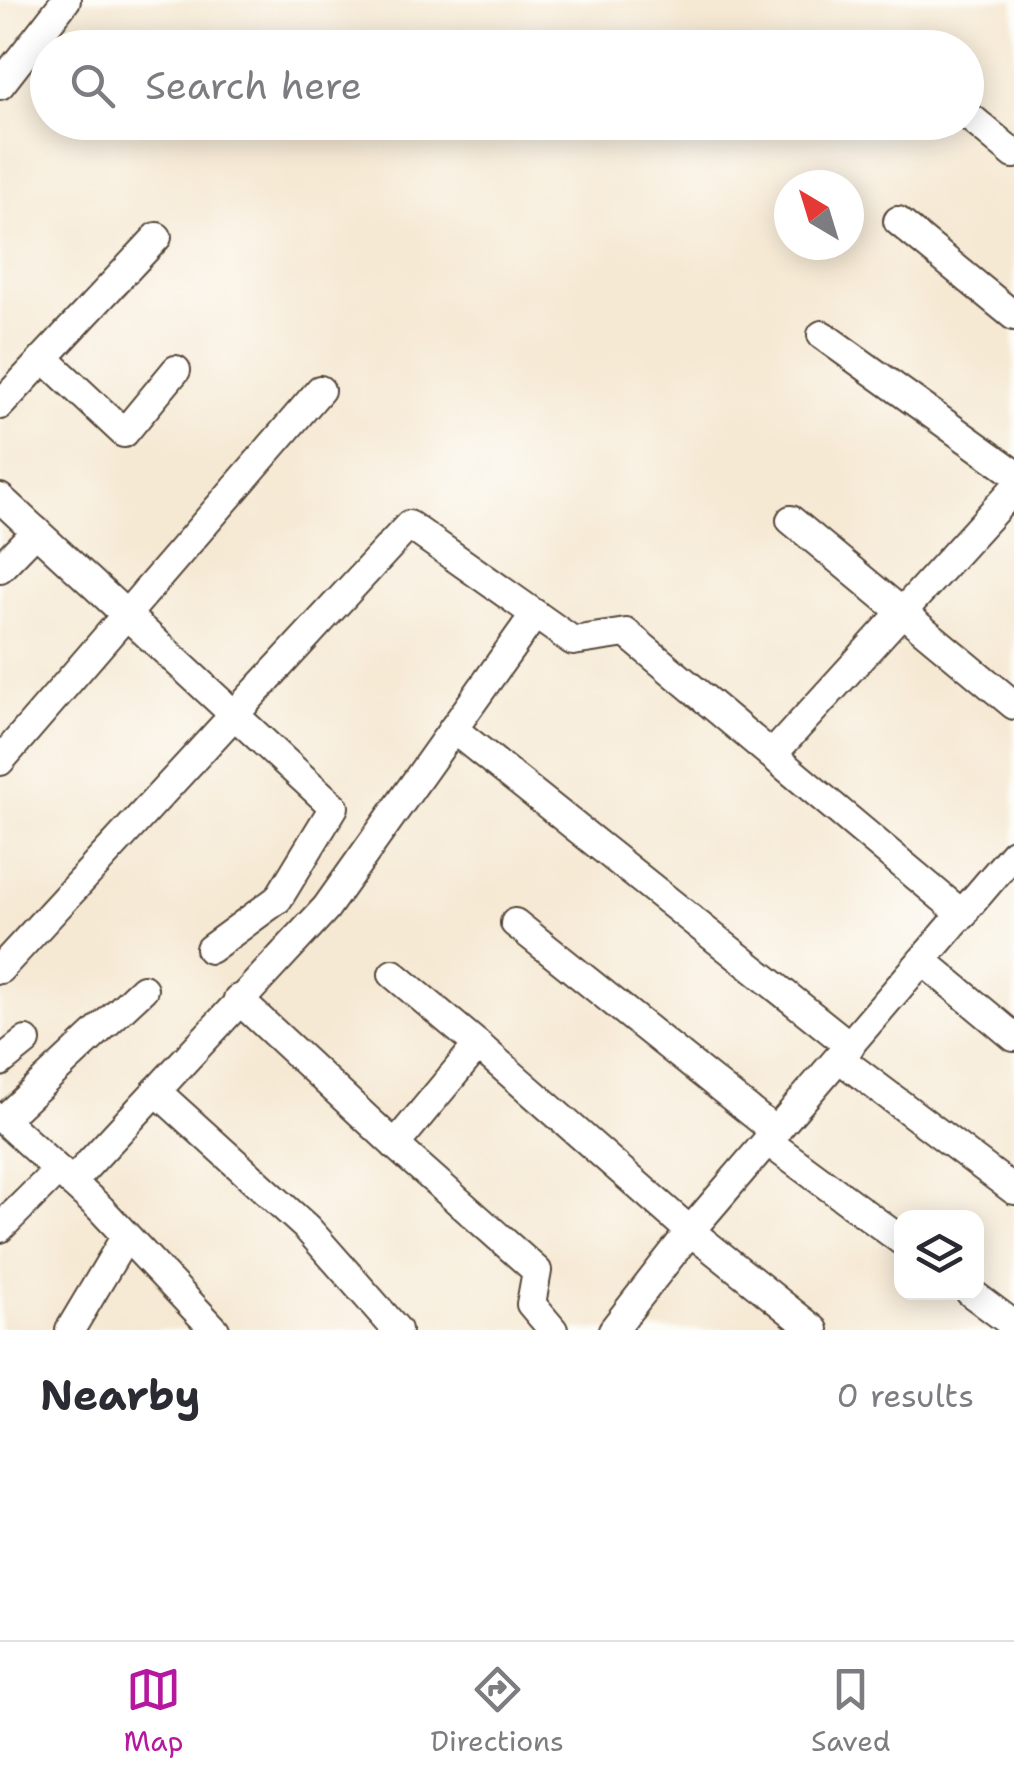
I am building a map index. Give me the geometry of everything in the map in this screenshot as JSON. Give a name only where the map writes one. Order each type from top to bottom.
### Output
[{"type":"street","points":[[43,30],[66,0]]},
{"type":"street","points":[[0,85],[30,46]]},
{"type":"street","points":[[984,129],[1014,154]]},
{"type":"street","points":[[898,221],[1014,316]]},
{"type":"street","points":[[0,405],[157,238]]},
{"type":"street","points":[[822,335],[1014,473]]},
{"type":"street","points":[[44,358],[124,433],[176,370]]},
{"type":"street","points":[[0,762],[320,390]]},
{"type":"street","points":[[772,754],[1014,489]]},
{"type":"street","points":[[0,498],[334,807],[278,899],[210,949]]},
{"type":"street","points":[[791,520],[1014,705]]},
{"type":"street","points":[[0,969],[409,525],[573,641],[626,633],[963,914]]},
{"type":"street","points":[[0,568],[36,530]]},
{"type":"street","points":[[0,1228],[65,1176],[156,1091],[326,908],[536,614]]},
{"type":"street","points":[[453,729],[1014,1190]]},
{"type":"street","points":[[622,1328],[690,1231],[963,914],[1010,867]]},
{"type":"street","points":[[515,922],[894,1235]]},
{"type":"street","points":[[923,960],[1014,1037]]},
{"type":"street","points":[[393,974],[690,1231],[814,1330]]},
{"type":"street","points":[[142,989],[2,1118],[126,1236],[215,1330]]},
{"type":"street","points":[[238,1000],[537,1271],[531,1304],[553,1330]]},
{"type":"street","points":[[0,1062],[26,1041]]},
{"type":"street","points":[[394,1145],[478,1045]]},
{"type":"street","points":[[156,1091],[307,1228],[398,1330]]},
{"type":"street","points":[[70,1330],[126,1236]]},
{"type":"street","points":[[981,1300],[1014,1325]]}]
